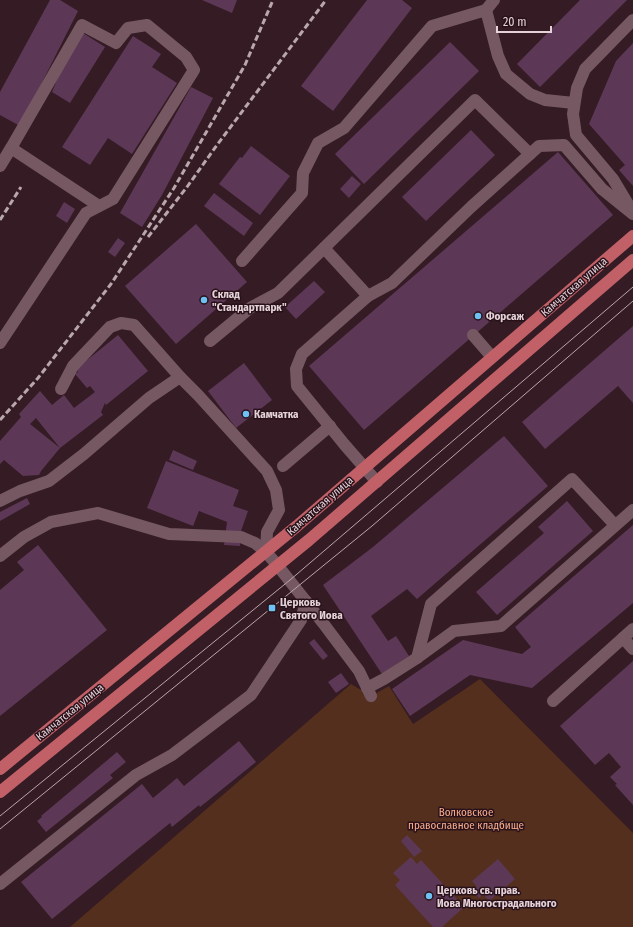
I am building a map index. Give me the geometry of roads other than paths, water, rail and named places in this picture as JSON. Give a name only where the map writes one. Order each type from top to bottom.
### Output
[{"type":"main road","name":"Камчатская улица","points":[[0,769],[266,552],[633,236]]},
{"type":"main road","name":"Камчатская улица","points":[[0,792],[278,566],[633,260]]},
{"type":"lane","points":[[242,261],[302,193],[304,173],[318,143],[344,128],[432,26],[486,10],[494,0]]},
{"type":"lane","points":[[486,10],[498,56],[506,74],[530,94],[545,100],[574,103]]},
{"type":"lane","points":[[633,20],[585,69],[577,88],[572,114],[576,135],[613,179],[633,214]]},
{"type":"lane","points":[[0,166],[82,25],[116,43],[128,28],[147,26],[186,57],[194,70],[113,199],[86,213],[0,343]]},
{"type":"lane","points":[[210,341],[250,308],[278,292],[475,100],[530,154]]},
{"type":"lane","points":[[377,482],[297,386],[296,369],[302,354],[368,296],[392,283],[470,207],[539,146],[564,145],[602,189],[633,214]]},
{"type":"lane","points":[[11,148],[99,206]]},
{"type":"lane","points":[[324,248],[368,296]]},
{"type":"lane","points":[[61,389],[73,366],[110,327],[121,323],[134,326],[267,471],[276,490],[279,510],[267,532],[266,552]]},
{"type":"lane","points":[[473,335],[492,357]]},
{"type":"lane","points":[[0,501],[20,491],[49,480],[84,454],[149,398],[180,377]]},
{"type":"lane","points":[[283,466],[330,426]]},
{"type":"lane","points":[[417,658],[431,604],[572,479],[615,525]]},
{"type":"lane","points":[[0,556],[24,537],[51,522],[98,513],[169,534],[241,537],[255,543],[266,552],[278,566],[359,671],[369,692],[384,679],[417,658],[454,631],[501,626],[633,510]]},
{"type":"lane","points":[[0,884],[136,775],[172,755],[251,696],[301,620],[306,601]]},
{"type":"lane","points":[[553,701],[633,629]]},
{"type":"lane","points":[[623,638],[633,649]]},
{"type":"tram line","points":[[0,816],[290,580],[633,287]]},
{"type":"tram line","points":[[0,829],[372,526],[633,301]]},
{"type":"railway","points":[[0,420],[38,378],[111,284],[174,188],[245,65],[273,0]]},
{"type":"railway","points":[[148,237],[326,0]]},
{"type":"railway","points":[[0,220],[21,187]]},
{"type":"place","name":"Склад \"Стандартпарк\"","points":[[204,300]]},
{"type":"place","name":"Форсаж","points":[[478,316]]},
{"type":"place","name":"Камчатка","points":[[246,414]]},
{"type":"place","name":"Церковь Святого Иова","points":[[272,608]]},
{"type":"place","name":"Церковь св. прав. Иова Многострадального","points":[[429,896]]},
{"type":"park label","name":"Волковское православное кладбище","points":[[466,818]]}]
